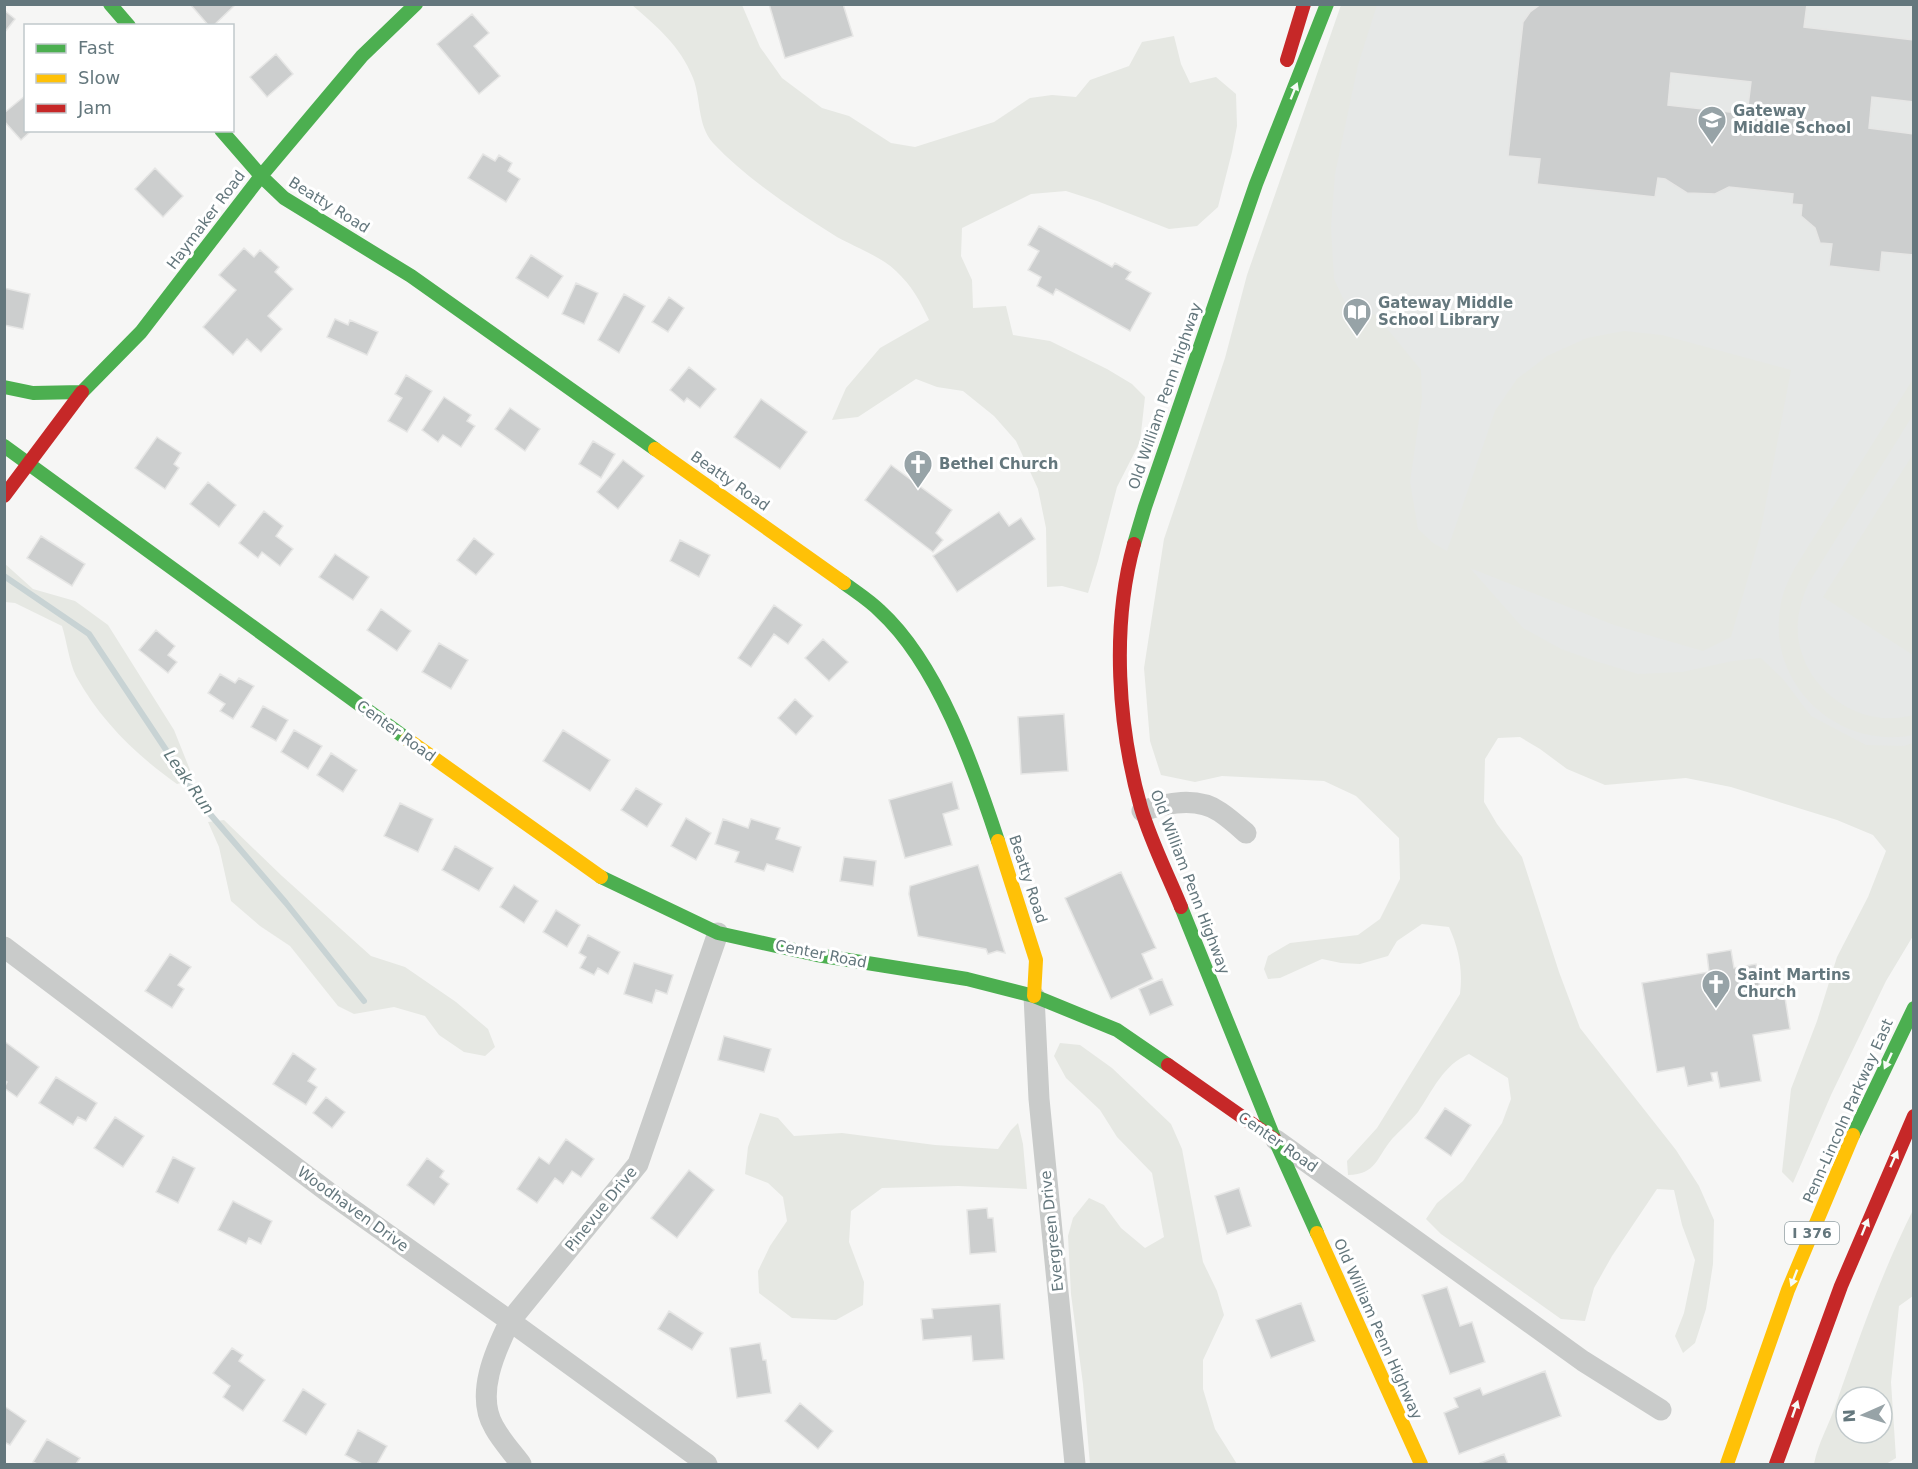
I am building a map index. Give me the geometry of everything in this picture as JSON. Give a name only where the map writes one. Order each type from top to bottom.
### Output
[{"type":"main road","points":[[110,4],[127,24]]},
{"type":"main road","name":"Haymaker Road","points":[[4,496],[82,392],[141,332],[261,176],[362,56],[416,4]]},
{"type":"main road","points":[[1283,72],[1304,4]]},
{"type":"main road","name":"Old William Penn Highway","points":[[1326,4],[1256,184],[1145,507],[1130,564],[1121,614],[1120,663],[1129,750],[1142,811],[1275,1140],[1420,1464]]},
{"type":"main road","name":"Old William Penn Highway","points":[[1256,184],[1278,92]]},
{"type":"main road","name":"Beatty Road","points":[[223,132],[261,176],[284,198],[411,276],[820,565],[880,610],[903,635],[930,677],[974,771],[1036,960],[1034,996]]},
{"type":"main road","points":[[4,387],[42,395],[82,392]]},
{"type":"main road","name":"Center Road","points":[[4,446],[476,789],[600,876],[718,933],[817,956],[967,979],[1034,996],[1117,1030],[1275,1140]]},
{"type":"main road","name":"Penn-Lincoln Parkway East","points":[[1727,1464],[1798,1269],[1868,1103],[1914,1008]]},
{"type":"main road","name":"I 376","points":[[1776,1464],[1841,1286],[1914,1116]]},
{"type":"street","points":[[1142,811],[1166,803],[1193,802],[1218,810],[1246,833]]},
{"type":"street","name":"Pinevue Drive","points":[[521,1464],[492,1425],[485,1392],[496,1349],[510,1321],[638,1164],[718,933]]},
{"type":"street","name":"Woodhaven Drive","points":[[4,947],[328,1192],[707,1464]]},
{"type":"street","name":"Evergreen Drive","points":[[1034,996],[1039,1099],[1075,1464]]},
{"type":"street","name":"Center Road","points":[[1275,1140],[1584,1361],[1661,1410]]},
{"type":"shaded area","points":[[632,5],[742,5],[760,47],[782,78],[822,108],[849,116],[891,143],[915,147],[994,122],[1030,98],[1052,95],[1076,97],[1090,80],[1129,66],[1142,42],[1174,36],[1181,64],[1190,83],[1216,77],[1236,94],[1237,126],[1218,207],[1197,226],[1169,229],[1066,191],[1031,194],[962,228],[961,256],[972,280],[973,308],[1006,306],[1013,335],[1050,341],[1107,369],[1132,384],[1145,397],[1140,442],[1117,487],[1088,593],[1062,586],[1047,587],[1046,528],[1038,489],[1016,441],[994,416],[963,391],[937,387],[916,379],[858,417],[832,420],[846,388],[880,348],[929,320],[926,313],[911,288],[890,266],[837,237],[788,205],[741,170],[713,143],[704,128],[696,86],[688,66],[667,37]]},
{"type":"shaded area","points":[[1341,5],[1377,5],[1358,65],[1335,174],[1331,227],[1334,279],[1347,307],[1376,315],[1421,370],[1422,399],[1410,482],[1418,529],[1433,543],[1447,551],[1495,411],[1517,379],[1547,356],[1587,338],[1624,331],[1662,335],[1791,370],[1759,539],[1731,637],[1703,651],[1614,625],[1470,568],[1523,628],[1561,649],[1638,674],[1682,672],[1733,661],[1761,658],[1783,679],[1811,716],[1866,745],[1904,746],[1913,743],[1913,936],[1886,981],[1831,1095],[1793,1183],[1782,1172],[1791,1089],[1817,1021],[1837,957],[1868,897],[1886,851],[1873,835],[1837,820],[1731,787],[1686,778],[1605,785],[1567,769],[1520,737],[1498,738],[1485,759],[1484,802],[1497,824],[1522,857],[1559,972],[1580,1028],[1676,1150],[1699,1186],[1714,1220],[1713,1264],[1706,1309],[1695,1343],[1683,1353],[1675,1336],[1684,1313],[1695,1260],[1682,1225],[1674,1190],[1657,1189],[1612,1256],[1594,1288],[1585,1321],[1561,1319],[1441,1234],[1426,1219],[1437,1203],[1463,1181],[1502,1123],[1511,1099],[1508,1078],[1469,1054],[1445,1071],[1418,1112],[1392,1139],[1375,1164],[1365,1172],[1348,1175],[1347,1161],[1377,1128],[1460,994],[1459,960],[1449,927],[1422,924],[1397,941],[1388,956],[1360,964],[1322,959],[1280,978],[1268,979],[1264,969],[1268,956],[1290,943],[1358,935],[1380,919],[1400,879],[1399,838],[1356,796],[1324,781],[1222,776],[1195,782],[1161,775],[1150,741],[1144,668],[1164,539],[1225,358],[1247,275]]},
{"type":"shaded area","points":[[1348,5],[1913,5],[1913,754],[1910,756],[1523,668],[1383,491],[1303,281]]},
{"type":"shaded area","points":[[1913,379],[1913,415],[1808,584],[1800,607],[1798,623],[1798,639],[1806,665],[1828,694],[1859,713],[1895,718],[1913,715],[1913,735],[1886,737],[1859,732],[1835,722],[1814,706],[1797,687],[1785,663],[1779,637],[1780,609],[1786,587],[1796,566]]},
{"type":"shaded area","points":[[1913,454],[1913,655],[1823,597]]},
{"type":"shaded area","points":[[4,563],[33,589],[75,601],[108,625],[174,730],[194,780],[177,784],[148,762],[120,736],[96,708],[76,676],[62,626],[15,603],[5,602]]},
{"type":"shaded area","points":[[224,820],[371,956],[405,967],[456,1002],[488,1029],[495,1047],[485,1056],[464,1052],[439,1035],[425,1016],[394,1007],[354,1014],[338,1006],[290,946],[260,926],[231,901],[219,847],[208,822]]},
{"type":"shaded area","points":[[1060,1043],[1080,1045],[1112,1068],[1171,1124],[1182,1149],[1203,1262],[1217,1291],[1224,1315],[1203,1360],[1203,1389],[1215,1429],[1237,1464],[1090,1464],[1083,1384],[1071,1294],[1068,1236],[1073,1218],[1089,1198],[1104,1205],[1121,1228],[1145,1248],[1164,1237],[1152,1173],[1117,1137],[1100,1110],[1066,1078],[1054,1056]]},
{"type":"shaded area","points":[[760,1113],[778,1118],[794,1136],[842,1133],[935,1145],[998,1149],[1018,1123],[1023,1144],[1027,1189],[958,1186],[882,1188],[851,1211],[849,1242],[864,1282],[863,1305],[836,1320],[792,1318],[759,1293],[758,1271],[770,1246],[787,1221],[783,1197],[768,1183],[745,1174],[748,1147]]},
{"type":"shaded area","points":[[1913,1210],[1913,1296],[1899,1306],[1891,1385],[1843,1385],[1872,1306]]},
{"type":"shaded area","points":[[1834,1409],[1834,1445],[1894,1445],[1894,1428],[1896,1458],[1886,1464],[1814,1464]]},
{"type":"building","points":[[190,4],[236,4],[215,24],[207,24]]},
{"type":"building","points":[[769,4],[843,4],[853,36],[785,58]]},
{"type":"building","name":"Gateway Middle School","points":[[1541,4],[1807,4],[1804,27],[1914,40],[1914,102],[1872,97],[1869,128],[1914,134],[1914,255],[1882,252],[1880,272],[1829,266],[1832,244],[1820,243],[1815,228],[1801,216],[1802,205],[1792,204],[1793,194],[1729,187],[1715,194],[1687,193],[1665,179],[1658,178],[1655,197],[1537,184],[1540,159],[1508,156],[1523,22],[1530,12]],"holes":[[[1671,73],[1751,82],[1747,114],[1668,105]]]},
{"type":"building","points":[[4,10],[15,19],[4,33]]},
{"type":"building","points":[[472,14],[489,33],[474,46],[500,76],[479,94],[437,44]]},
{"type":"building","points":[[276,54],[293,74],[267,97],[250,77]]},
{"type":"building","points":[[24,97],[24,132],[30,132],[21,140],[4,121],[4,113]]},
{"type":"building","points":[[483,154],[495,161],[499,155],[512,163],[508,171],[520,179],[506,202],[468,178]]},
{"type":"building","points":[[155,168],[183,196],[163,217],[135,189]]},
{"type":"building","points":[[1039,226],[1112,267],[1115,263],[1131,272],[1126,279],[1151,293],[1130,331],[1056,289],[1053,295],[1037,286],[1041,277],[1028,270],[1039,251],[1028,245]]},
{"type":"building","points":[[244,248],[254,257],[260,250],[279,267],[275,272],[293,289],[268,316],[282,329],[261,352],[247,339],[233,355],[203,327],[236,290],[219,275]]},
{"type":"building","points":[[531,255],[563,276],[548,298],[516,278]]},
{"type":"building","points":[[576,283],[598,293],[584,324],[562,314]]},
{"type":"building","points":[[4,288],[30,294],[23,329],[4,325]]},
{"type":"building","points":[[624,294],[645,306],[619,353],[598,340]]},
{"type":"building","points":[[669,297],[684,308],[668,332],[652,322]]},
{"type":"building","points":[[335,319],[348,325],[350,320],[378,332],[367,355],[327,337]]},
{"type":"building","points":[[689,367],[716,389],[700,408],[687,398],[684,402],[670,390]]},
{"type":"building","points":[[406,375],[432,391],[407,432],[388,421],[402,398],[395,394]]},
{"type":"building","points":[[444,397],[471,415],[467,421],[475,426],[461,447],[443,435],[438,442],[422,430]]},
{"type":"building","points":[[761,399],[807,432],[780,469],[734,437]]},
{"type":"building","points":[[510,408],[540,429],[525,451],[495,429]]},
{"type":"building","points":[[157,437],[181,453],[174,464],[179,468],[165,489],[135,468]]},
{"type":"building","points":[[593,441],[615,454],[601,478],[579,464]]},
{"type":"building","points":[[623,460],[644,476],[618,509],[597,492]]},
{"type":"building","points":[[891,465],[952,510],[936,533],[943,540],[933,552],[865,500]]},
{"type":"building","points":[[208,482],[236,505],[219,527],[190,504]]},
{"type":"building","points":[[264,511],[283,526],[276,536],[293,549],[280,566],[262,552],[258,558],[239,543]]},
{"type":"building","points":[[999,512],[1009,526],[1021,518],[1035,539],[957,592],[933,556]]},
{"type":"building","points":[[41,536],[85,564],[72,586],[27,558]]},
{"type":"building","points":[[474,538],[494,554],[476,575],[457,560]]},
{"type":"building","points":[[680,540],[710,555],[699,577],[670,561]]},
{"type":"building","points":[[335,554],[369,577],[353,600],[319,577]]},
{"type":"building","points":[[774,605],[802,625],[788,644],[774,634],[751,667],[738,658]]},
{"type":"building","points":[[381,609],[411,631],[397,651],[367,630]]},
{"type":"building","points":[[156,630],[175,646],[168,655],[177,662],[168,673],[139,650]]},
{"type":"building","points":[[823,639],[848,662],[829,681],[805,658]]},
{"type":"building","points":[[439,643],[468,660],[451,689],[422,672]]},
{"type":"building","points":[[220,674],[235,683],[239,678],[254,686],[233,719],[220,711],[225,704],[208,693]]},
{"type":"building","points":[[795,699],[813,716],[796,735],[778,718]]},
{"type":"building","points":[[263,706],[288,720],[276,741],[251,727]]},
{"type":"building","points":[[1064,714],[1068,771],[1021,774],[1018,717]]},
{"type":"building","points":[[294,730],[322,746],[308,769],[281,752]]},
{"type":"building","points":[[563,730],[610,760],[590,791],[543,761]]},
{"type":"building","points":[[331,753],[357,770],[343,792],[317,775]]},
{"type":"building","points":[[952,782],[959,809],[943,814],[952,845],[905,858],[889,800]]},
{"type":"building","points":[[636,788],[662,804],[647,827],[621,810]]},
{"type":"building","points":[[400,803],[433,819],[418,852],[384,836]]},
{"type":"building","points":[[686,818],[711,833],[696,860],[671,846]]},
{"type":"building","points":[[723,819],[748,828],[751,819],[780,828],[776,839],[801,847],[793,872],[767,864],[764,871],[735,862],[739,852],[715,844]]},
{"type":"building","points":[[455,846],[493,868],[479,891],[442,870]]},
{"type":"building","points":[[844,857],[876,861],[873,886],[840,881]]},
{"type":"building","points":[[978,865],[1005,953],[997,951],[988,954],[986,949],[918,936],[909,894],[910,886]]},
{"type":"building","points":[[1121,872],[1156,948],[1142,954],[1153,979],[1111,999],[1065,898]]},
{"type":"building","points":[[514,885],[538,901],[524,923],[500,907]]},
{"type":"building","points":[[556,910],[580,925],[567,947],[543,932]]},
{"type":"building","points":[[588,935],[620,952],[608,974],[598,968],[594,975],[580,968],[586,957],[579,953]]},
{"type":"building","name":"Saint Martins Church","points":[[1731,950],[1734,968],[1756,964],[1760,989],[1783,985],[1790,1029],[1753,1035],[1761,1081],[1720,1088],[1717,1072],[1711,1073],[1713,1081],[1688,1086],[1684,1067],[1657,1072],[1642,983],[1709,972],[1707,954]]},
{"type":"building","points":[[170,954],[191,967],[178,985],[184,989],[172,1008],[145,991]]},
{"type":"building","points":[[634,963],[673,975],[667,994],[656,990],[652,1003],[624,994]]},
{"type":"building","points":[[1162,979],[1173,1005],[1150,1015],[1139,989]]},
{"type":"building","points":[[724,1036],[771,1049],[764,1072],[718,1060]]},
{"type":"building","points":[[4,1041],[39,1067],[17,1097],[4,1088],[7,1082],[4,1080]]},
{"type":"building","points":[[293,1053],[316,1069],[308,1081],[317,1087],[306,1105],[273,1084]]},
{"type":"building","points":[[56,1077],[97,1103],[86,1121],[78,1117],[73,1125],[39,1103]]},
{"type":"building","points":[[326,1097],[345,1112],[332,1128],[313,1113]]},
{"type":"building","points":[[1445,1108],[1471,1125],[1451,1156],[1425,1138]]},
{"type":"building","points":[[115,1117],[144,1136],[123,1167],[94,1148]]},
{"type":"building","points":[[566,1139],[594,1159],[581,1177],[572,1171],[563,1184],[555,1178],[537,1203],[517,1189],[539,1157],[549,1164]]},
{"type":"building","points":[[173,1157],[195,1168],[178,1203],[156,1192]]},
{"type":"building","points":[[427,1158],[444,1171],[440,1177],[449,1184],[434,1205],[407,1185]]},
{"type":"building","points":[[689,1170],[714,1190],[677,1238],[651,1218]]},
{"type":"building","points":[[1239,1188],[1251,1226],[1227,1234],[1215,1196]]},
{"type":"building","points":[[233,1201],[272,1221],[261,1244],[249,1238],[246,1244],[218,1230]]},
{"type":"building","points":[[987,1208],[988,1218],[993,1218],[996,1252],[970,1254],[967,1210]]},
{"type":"building","points":[[1447,1287],[1460,1326],[1472,1322],[1485,1362],[1450,1374],[1422,1295]]},
{"type":"building","points":[[1301,1303],[1315,1341],[1271,1358],[1256,1320]]},
{"type":"building","points":[[1000,1304],[1004,1359],[973,1361],[971,1336],[923,1340],[921,1319],[933,1318],[932,1309]]},
{"type":"building","points":[[669,1311],[703,1333],[692,1350],[658,1329]]},
{"type":"building","points":[[760,1343],[763,1360],[766,1360],[771,1393],[737,1398],[730,1348]]},
{"type":"building","points":[[232,1348],[243,1355],[239,1361],[265,1380],[243,1411],[223,1397],[230,1386],[213,1373]]},
{"type":"building","points":[[1545,1371],[1561,1416],[1459,1454],[1444,1413],[1458,1407],[1454,1398],[1480,1388],[1483,1395]]},
{"type":"building","points":[[303,1389],[326,1404],[306,1435],[283,1421]]},
{"type":"building","points":[[800,1403],[833,1431],[818,1449],[785,1421]]},
{"type":"building","points":[[4,1406],[26,1421],[10,1445],[4,1442]]},
{"type":"building","points":[[358,1430],[387,1446],[377,1464],[362,1464],[345,1455]]},
{"type":"building","points":[[47,1439],[80,1458],[76,1464],[37,1464],[33,1462]]},
{"type":"building","points":[[1504,1454],[1508,1464],[1478,1464]]},
{"type":"waterway","name":"Leak Run","points":[[4,576],[89,634],[204,807],[286,903],[364,1001]]},
{"type":"traffic: fast","points":[[110,4],[127,24]]},
{"type":"traffic: fast","points":[[4,387],[33,393],[82,392],[141,332],[261,176],[362,56],[416,4]]},
{"type":"traffic: fast","points":[[1134,544],[1256,184],[1327,4]]},
{"type":"traffic: fast","points":[[223,132],[261,176],[284,198],[411,276],[655,449]]},
{"type":"traffic: fast","points":[[4,446],[407,739]]},
{"type":"traffic: fast","points":[[844,583],[880,611],[901,633],[920,659],[952,718],[978,782],[998,841]]},
{"type":"traffic: fast","points":[[601,877],[718,933],[817,955],[967,979],[1034,996],[1117,1030],[1168,1065]]},
{"type":"traffic: fast","points":[[1181,907],[1275,1140],[1317,1233]]},
{"type":"traffic: fast","points":[[1853,1135],[1914,1008]]},
{"type":"traffic: slow","points":[[655,449],[844,583]]},
{"type":"traffic: slow","points":[[407,739],[601,877]]},
{"type":"traffic: slow","points":[[998,841],[1036,960],[1034,996]]},
{"type":"traffic: slow","points":[[1727,1464],[1788,1290],[1853,1135]]},
{"type":"traffic: slow","points":[[1317,1233],[1421,1464]]},
{"type":"traffic: jam","points":[[1287,60],[1304,4]]},
{"type":"traffic: jam","points":[[4,496],[82,392]]},
{"type":"traffic: jam","points":[[1134,544],[1122,609],[1120,643],[1120,677],[1127,744],[1145,821],[1181,907]]},
{"type":"traffic: jam","points":[[1168,1065],[1275,1140]]},
{"type":"traffic: jam","points":[[1776,1464],[1841,1286],[1914,1116]]},
{"type":"place","name":"Gateway Middle School","points":[[1712,146]]},
{"type":"place","name":"Gateway Middle School Library","points":[[1357,338]]},
{"type":"place","name":"Bethel Church","points":[[918,490]]},
{"type":"place","name":"Saint Martins Church","points":[[1716,1010]]}]
